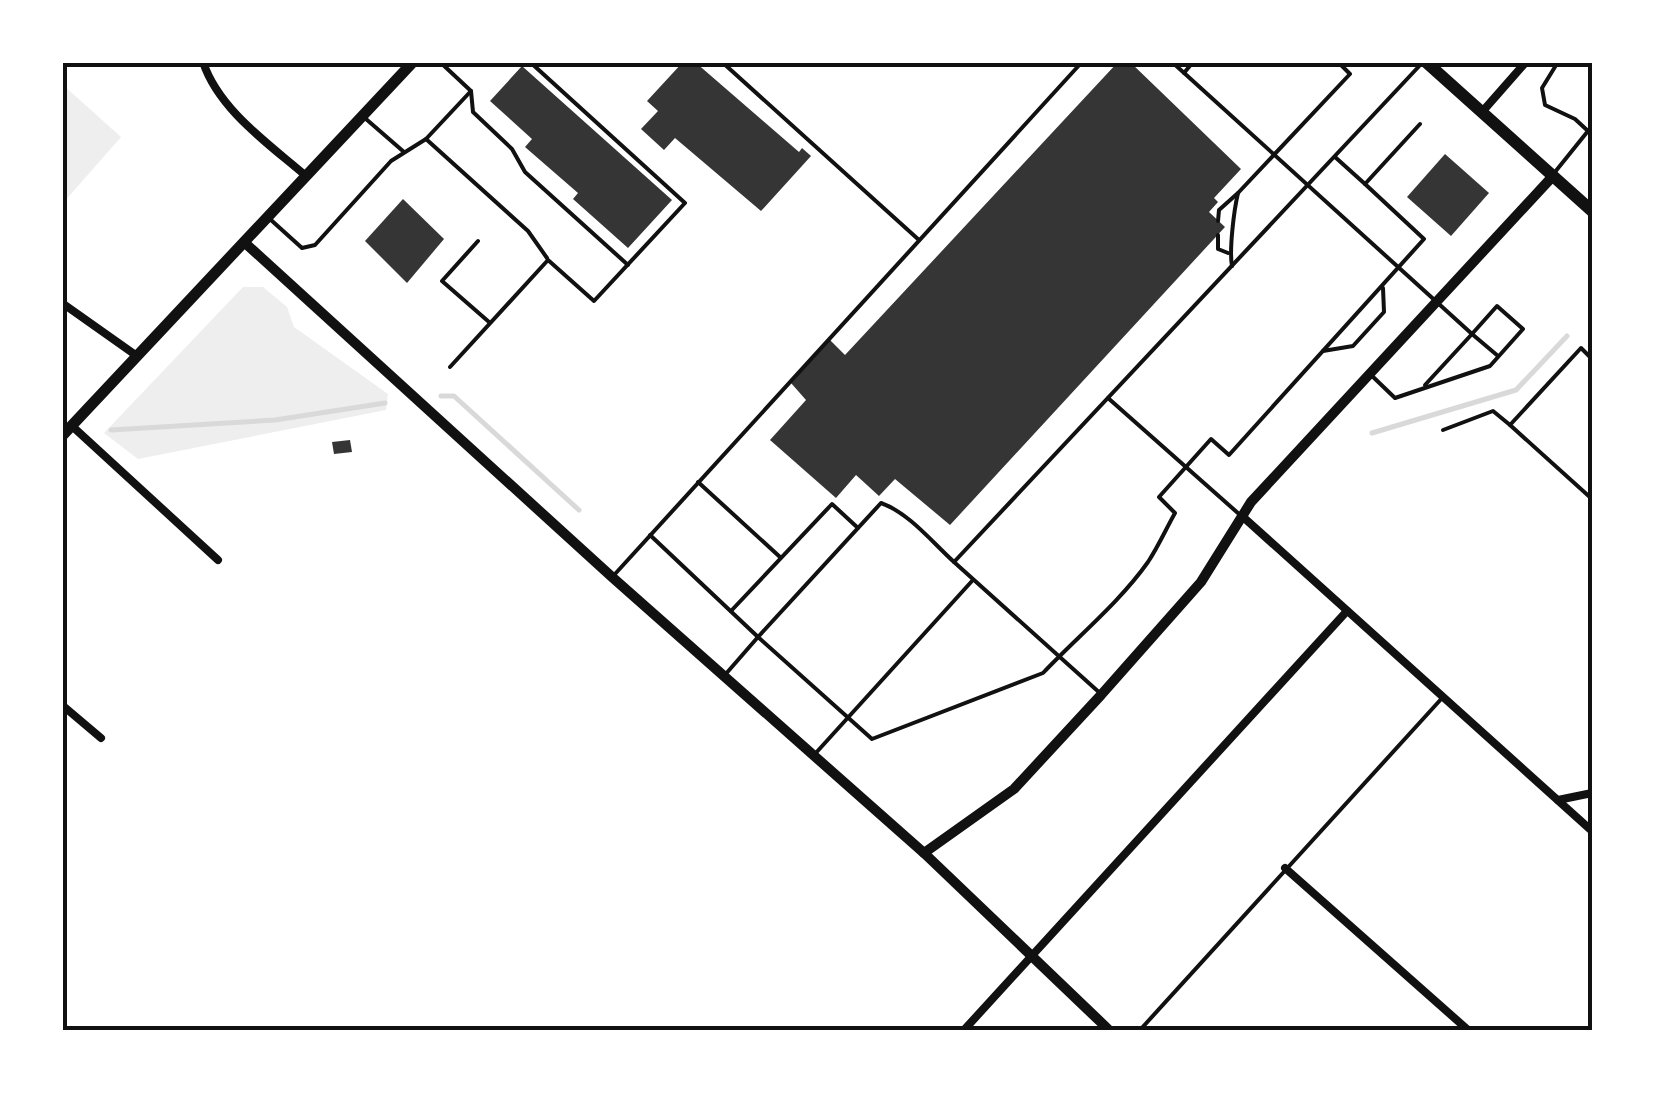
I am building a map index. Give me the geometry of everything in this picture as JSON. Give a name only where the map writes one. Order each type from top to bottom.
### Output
[{"type":"main road","points":[[62,436],[412,62]]},
{"type":"main road","points":[[1424,62],[1592,211]]},
{"type":"street","points":[[203,62],[234,110],[306,176]]},
{"type":"street","points":[[1482,112],[1526,62]]},
{"type":"street","points":[[924,853],[1014,789],[1201,582],[1242,516],[1553,176]]},
{"type":"street","points":[[244,242],[612,577],[924,853],[1109,1030]]},
{"type":"street","points":[[62,302],[137,356]]},
{"type":"street","points":[[72,426],[218,560]]},
{"type":"street","points":[[1242,516],[1592,831]]},
{"type":"street","points":[[964,1030],[1348,611]]},
{"type":"street","points":[[62,705],[101,738]]},
{"type":"street","points":[[1558,800],[1592,792]]},
{"type":"street","points":[[1285,868],[1468,1030]]},
{"type":"lane","points":[[440,62],[471,91],[473,112],[512,149],[525,172],[628,265]]},
{"type":"lane","points":[[426,140],[528,231],[548,260],[594,302],[685,203],[530,62]]},
{"type":"lane","points":[[722,62],[920,240]]},
{"type":"lane","points":[[612,577],[1082,62]]},
{"type":"lane","points":[[1172,62],[1498,356]]},
{"type":"lane","points":[[1184,73],[1193,62]]},
{"type":"lane","points":[[1218,221],[1220,210],[1350,74],[1338,62]]},
{"type":"lane","points":[[954,562],[1424,62]]},
{"type":"lane","points":[[1558,62],[1542,88],[1545,105],[1574,118],[1588,131]]},
{"type":"lane","points":[[268,216],[302,248],[315,245],[391,161],[426,140],[471,91]]},
{"type":"lane","points":[[363,116],[404,153]]},
{"type":"lane","points":[[1365,184],[1420,124]]},
{"type":"lane","points":[[1553,176],[1592,126]]},
{"type":"lane","points":[[650,535],[872,740],[1015,680],[1043,674],[1147,564],[1175,513],[1159,497],[1211,438],[1229,455],[1424,239],[1335,156]]},
{"type":"lane","points":[[1232,266],[1229,253],[1236,240],[1234,211],[1238,193]]},
{"type":"lane","points":[[1218,235],[1218,249],[1229,253]]},
{"type":"lane","points":[[478,241],[442,281],[490,324]]},
{"type":"lane","points":[[450,368],[548,260]]},
{"type":"lane","points":[[1323,351],[1353,346],[1384,312],[1383,285]]},
{"type":"lane","points":[[1370,374],[1395,398],[1422,389],[1490,366],[1522,329],[1497,306],[1422,389]]},
{"type":"lane","points":[[1510,425],[1581,348],[1592,359]]},
{"type":"lane","points":[[1108,398],[1242,516]]},
{"type":"lane","points":[[1443,430],[1493,411],[1592,498]]},
{"type":"lane","points":[[698,482],[781,558]]},
{"type":"lane","points":[[724,676],[881,503],[895,508],[1101,695]]},
{"type":"lane","points":[[731,612],[832,504],[858,528]]},
{"type":"lane","points":[[814,755],[974,580]]},
{"type":"lane","points":[[1140,1030],[1443,697]]},
{"type":"shaded area","points":[[63,85],[121,137],[63,203]]},
{"type":"shaded area","points":[[243,287],[263,287],[287,307],[294,327],[388,394],[386,410],[138,459],[104,433]]},
{"type":"building","points":[[683,62],[695,62],[799,152],[802,148],[811,156],[761,211],[675,138],[664,150],[641,129],[658,111],[647,101]]},
{"type":"building","points":[[1118,62],[1130,62],[1241,169],[1214,198],[1218,202],[1209,212],[1225,227],[950,525],[895,479],[879,496],[856,475],[836,498],[770,440],[806,400],[791,383],[830,340],[845,355]]},
{"type":"building","points":[[522,66],[672,200],[628,248],[573,199],[578,193],[525,147],[532,139],[490,101]]},
{"type":"building","points":[[1445,154],[1489,193],[1451,236],[1407,197]]},
{"type":"building","points":[[403,199],[444,239],[407,283],[365,241]]},
{"type":"building","points":[[350,440],[352,452],[334,454],[332,442]]},
{"type":"waterway","points":[[1372,433],[1516,390],[1567,336]]},
{"type":"waterway","points":[[441,396],[454,396],[579,510]]},
{"type":"waterway","points":[[111,430],[275,420],[385,403]]}]
